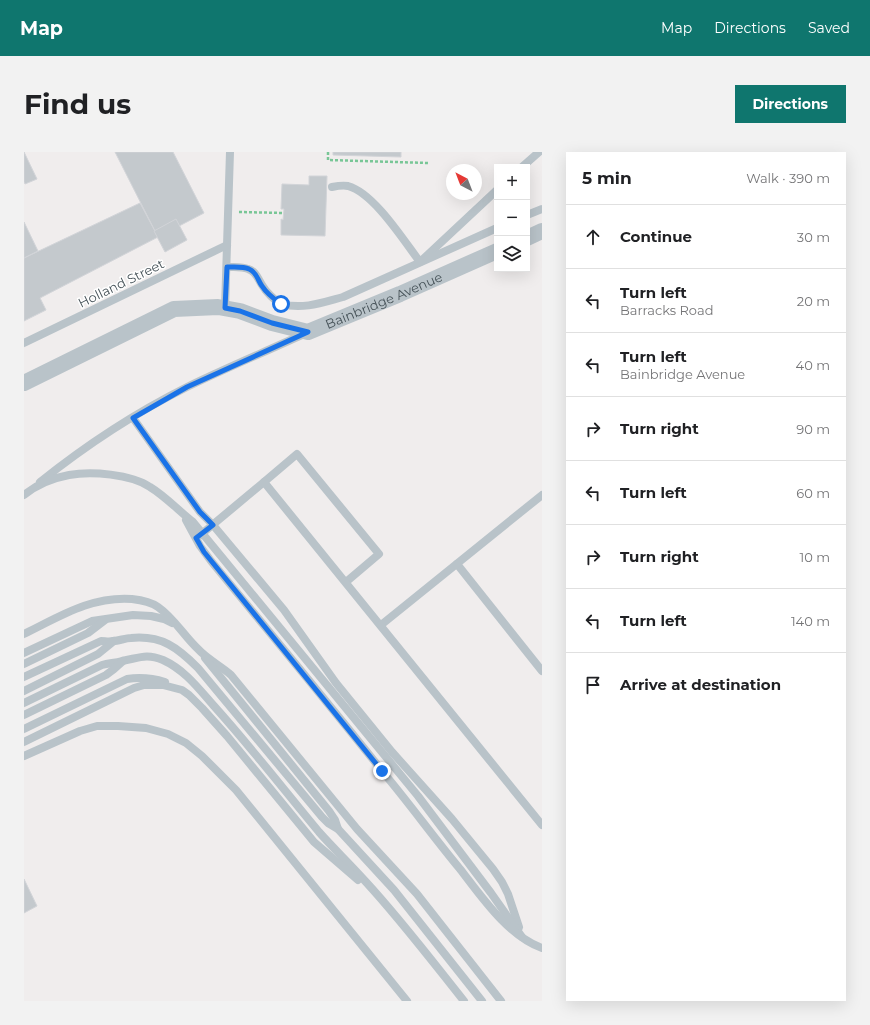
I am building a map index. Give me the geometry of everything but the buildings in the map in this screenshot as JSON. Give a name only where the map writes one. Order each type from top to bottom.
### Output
[{"type":"street","points":[[530,237],[542,231]]},
{"type":"street","name":"Bainbridge Avenue","points":[[308,332],[400,294],[494,252]]},
{"type":"street","points":[[24,383],[174,309],[225,308],[240,311],[272,323],[308,332]]},
{"type":"lane","points":[[225,308],[230,152]]},
{"type":"lane","points":[[525,164],[539,152]]},
{"type":"lane","points":[[332,187],[348,186],[363,194],[376,206],[420,262]]},
{"type":"lane","points":[[420,262],[494,193]]},
{"type":"lane","points":[[530,214],[542,208]]},
{"type":"lane","points":[[227,267],[248,268],[257,276],[262,286],[281,304],[306,306],[344,297],[494,229]]},
{"type":"lane","name":"Holland Street","points":[[24,343],[228,245]]},
{"type":"lane","points":[[24,495],[69,459],[111,430],[187,387],[308,332]]},
{"type":"lane","points":[[133,418],[200,512],[213,525],[288,616],[341,688],[392,752],[452,819],[493,869],[508,894],[522,937]]},
{"type":"lane","points":[[199,536],[297,454],[379,554],[346,582]]},
{"type":"lane","points":[[33,488],[68,475],[93,474],[133,479],[150,486],[183,514],[199,536],[418,796],[492,892],[522,937]]},
{"type":"lane","points":[[264,482],[542,825]]},
{"type":"lane","points":[[381,625],[456,564],[540,499]]},
{"type":"lane","points":[[199,536],[211,562],[368,753],[484,899],[502,920],[522,937],[532,944],[542,948]]},
{"type":"lane","points":[[456,564],[542,671]]},
{"type":"lane","points":[[24,634],[94,602],[119,598],[142,600],[158,606],[177,625],[198,650],[329,811],[335,820],[338,829]]},
{"type":"lane","points":[[24,653],[82,624],[118,616],[151,616],[164,619],[177,625]]},
{"type":"lane","points":[[24,664],[88,633],[105,620]]},
{"type":"lane","points":[[24,677],[101,641],[114,641],[141,637],[156,638],[173,646],[184,654],[198,668],[322,817],[338,829],[394,890],[482,1001]]},
{"type":"lane","points":[[24,690],[98,654],[114,641]]},
{"type":"lane","points":[[198,650],[231,675],[357,829],[417,894],[501,1001]]},
{"type":"lane","points":[[24,703],[102,665],[133,658],[148,656],[162,660],[185,674],[235,729],[320,832],[376,893],[464,1001]]},
{"type":"lane","points":[[24,715],[106,675],[123,661]]},
{"type":"lane","points":[[24,729],[127,679],[141,677],[152,678],[174,685],[182,690],[212,719],[314,842],[376,893]]},
{"type":"lane","points":[[24,742],[134,688],[144,685],[163,685],[182,690]]},
{"type":"lane","points":[[24,756],[80,730],[97,726],[146,728],[168,734],[186,743],[202,756],[236,790],[407,1001]]},
{"type":"path","points":[[328,152],[328,160],[428,163]]},
{"type":"path","points":[[239,212],[284,214]]},
{"type":"route","points":[[281,304],[262,286],[257,276],[248,268],[227,267],[225,308],[240,311],[272,323],[308,332],[187,387],[133,418],[200,512],[213,525],[196,538],[211,562],[382,771]]}]
